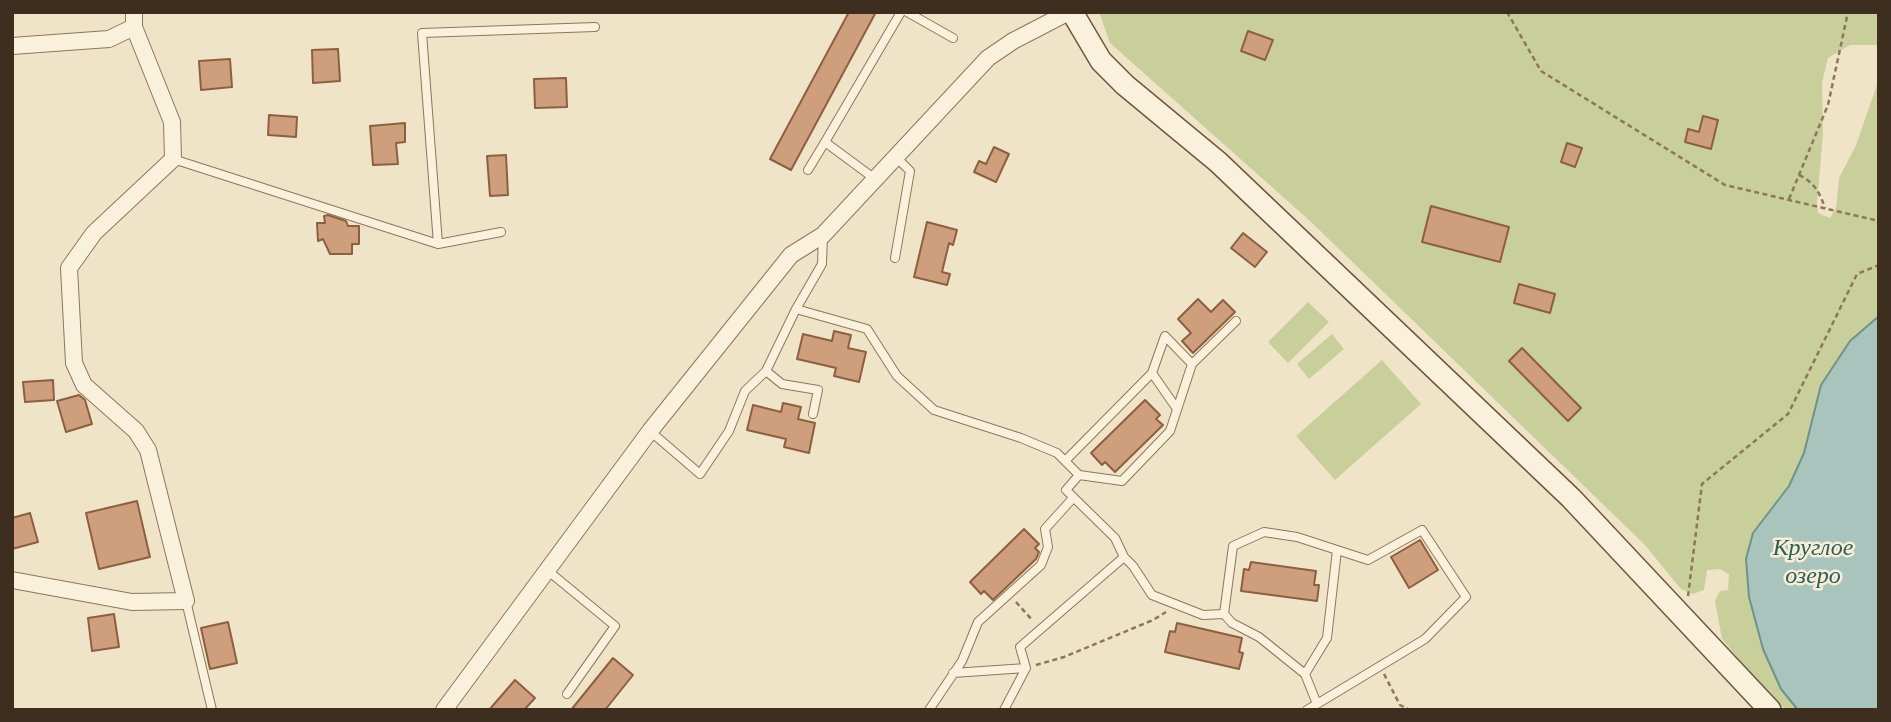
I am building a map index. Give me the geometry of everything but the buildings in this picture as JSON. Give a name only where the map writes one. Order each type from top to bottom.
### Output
[{"type":"main road","points":[[1071,12],[1101,61],[1125,85],[1218,162],[1571,498],[1770,710]]},
{"type":"street","points":[[444,710],[650,430],[791,255],[823,235],[988,58],[1013,41],[1071,12]]},
{"type":"street","points":[[12,46],[109,39],[134,20],[172,122],[173,159],[94,233],[69,268],[74,363],[84,385],[136,431],[148,450],[186,601],[132,603],[12,580]]},
{"type":"lane","points":[[808,170],[901,12]]},
{"type":"lane","points":[[907,12],[953,38]]},
{"type":"lane","points":[[438,244],[422,33],[595,27]]},
{"type":"lane","points":[[825,142],[875,179]]},
{"type":"lane","points":[[895,258],[910,171],[896,157]]},
{"type":"lane","points":[[173,159],[438,244],[501,232]]},
{"type":"lane","points":[[650,430],[700,474],[729,430],[745,391],[766,370],[822,264],[823,235]]},
{"type":"lane","points":[[796,309],[867,330],[897,376],[934,411],[1021,438],[1057,453],[1079,475],[1122,481],[1170,431],[1192,364],[1236,321]]},
{"type":"lane","points":[[1065,461],[1152,373],[1166,336],[1192,364]]},
{"type":"lane","points":[[766,370],[782,384],[818,390],[813,414]]},
{"type":"lane","points":[[1152,373],[1177,410]]},
{"type":"lane","points":[[1079,475],[1066,490],[1115,538],[1124,557],[1152,596],[1203,615],[1224,614]]},
{"type":"lane","points":[[929,710],[962,661],[978,622],[1041,565],[1048,547],[1045,529],[1073,498]]},
{"type":"lane","points":[[1307,710],[1317,705],[1426,639],[1465,597],[1422,530],[1367,560],[1297,537],[1264,532],[1233,546],[1224,614],[1231,623],[1259,637],[1305,674],[1317,705]]},
{"type":"lane","points":[[1305,674],[1327,638],[1337,550]]},
{"type":"lane","points":[[1004,710],[1026,668],[1020,647],[1124,557]]},
{"type":"lane","points":[[547,570],[615,626],[566,694]]},
{"type":"lane","points":[[186,601],[212,710]]},
{"type":"lane","points":[[953,673],[1026,668]]},
{"type":"path","points":[[1507,12],[1541,71],[1725,185],[1879,221]]},
{"type":"path","points":[[1789,200],[1828,105],[1848,12]]},
{"type":"path","points":[[1799,175],[1820,192],[1825,208]]},
{"type":"path","points":[[1685,620],[1702,484],[1788,414],[1857,274],[1879,265]]},
{"type":"path","points":[[1009,594],[1041,629]]},
{"type":"path","points":[[1026,668],[1064,657],[1153,620],[1178,605]]},
{"type":"path","points":[[1380,666],[1400,705],[1410,710]]},
{"type":"green space","points":[[1099,12],[1879,12],[1879,45],[1850,45],[1828,58],[1822,83],[1823,134],[1817,203],[1818,213],[1830,218],[1836,208],[1839,178],[1856,145],[1879,79],[1879,316],[1850,341],[1821,385],[1804,453],[1789,486],[1753,533],[1781,689],[1798,710],[1786,710],[1754,678],[1722,639],[1715,601],[1720,591],[1728,590],[1729,574],[1720,569],[1707,570],[1704,590],[1693,594],[1681,589],[1644,544],[1310,221],[1110,43]]},
{"type":"green space","points":[[1308,302],[1329,322],[1288,363],[1268,342]]},
{"type":"green space","points":[[1332,334],[1344,349],[1309,379],[1297,364]]},
{"type":"green space","points":[[1382,360],[1421,404],[1335,480],[1296,436]]},
{"type":"water","name":"Круглое озеро","points":[[1879,316],[1879,710],[1798,710],[1781,689],[1763,649],[1749,597],[1746,559],[1753,533],[1789,486],[1804,453],[1821,385],[1850,341]]}]
